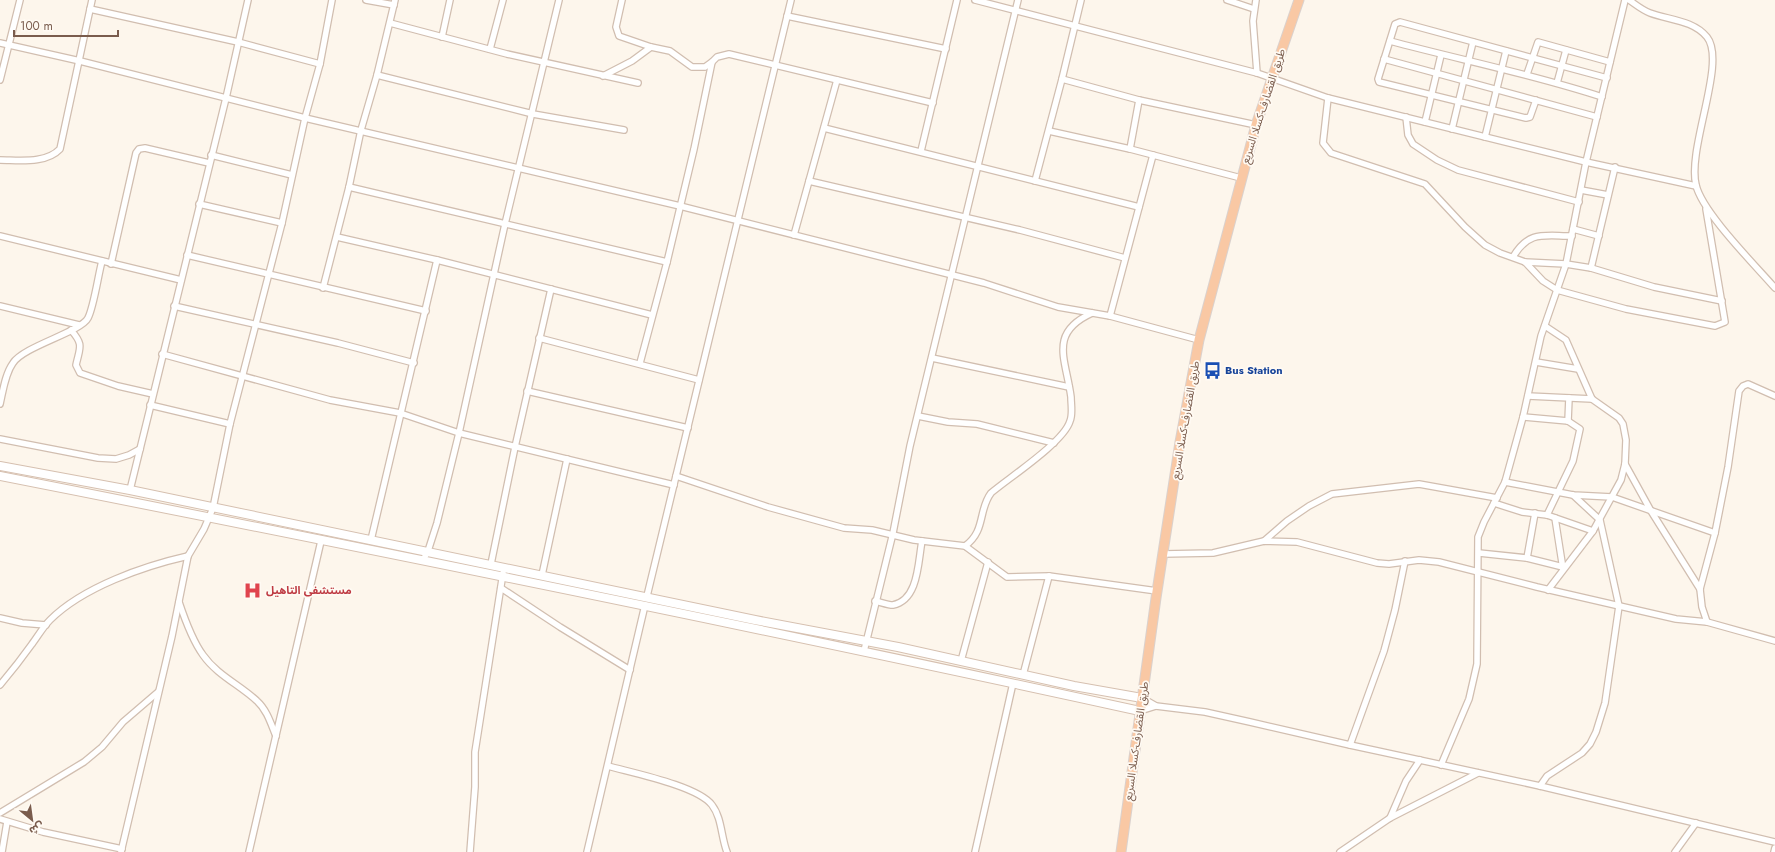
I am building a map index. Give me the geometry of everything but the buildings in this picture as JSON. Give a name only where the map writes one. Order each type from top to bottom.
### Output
[{"type":"highway","name":"طريق القضارف-كسلا السريع","points":[[1121,852],[1157,591],[1199,340],[1256,126],[1271,78],[1299,0]]},
{"type":"main road","points":[[0,466],[130,490],[647,596],[755,620],[866,641],[1023,675],[1142,698]]},
{"type":"main road","points":[[0,476],[645,605],[1013,683],[1140,712]]},
{"type":"street","points":[[0,80],[10,45],[20,0]]},
{"type":"street","points":[[0,160],[45,158],[54,155],[60,149],[92,0]]},
{"type":"street","points":[[130,490],[152,394],[226,98],[248,0]]},
{"type":"street","points":[[0,820],[43,832],[122,850],[188,556],[210,518],[213,508],[230,424],[257,324],[282,223],[305,118],[320,64],[332,0]]},
{"type":"street","points":[[323,288],[349,187],[360,130],[377,75],[394,2],[366,0]]},
{"type":"street","points":[[442,37],[450,0]]},
{"type":"street","points":[[490,50],[503,0]]},
{"type":"street","points":[[423,560],[428,551],[438,523],[505,224],[533,114],[559,0]]},
{"type":"street","points":[[622,0],[616,27],[619,36],[651,47],[670,51],[692,68],[704,67],[717,57],[729,54],[933,103]]},
{"type":"street","points":[[647,596],[791,0]]},
{"type":"street","points":[[921,152],[958,0]]},
{"type":"street","points":[[975,0],[1074,27],[1257,73],[1328,98],[1586,162],[1615,167],[1696,186]]},
{"type":"street","points":[[864,651],[875,601],[893,533],[910,446],[1018,0]]},
{"type":"street","points":[[1035,181],[1049,131],[1081,0]]},
{"type":"street","points":[[1227,0],[1254,9]]},
{"type":"street","points":[[1256,0],[1253,21],[1257,73]]},
{"type":"street","points":[[1441,765],[1458,726],[1478,664],[1478,537],[1484,522],[1505,482],[1528,396],[1541,336],[1566,264],[1586,162],[1625,0]]},
{"type":"street","points":[[1525,262],[1543,281],[1557,290],[1626,309],[1715,326],[1725,322],[1706,208],[1696,186],[1695,174],[1700,129],[1713,66],[1712,45],[1708,38],[1692,25],[1648,12],[1629,0]]},
{"type":"street","points":[[90,9],[238,42],[320,64]]},
{"type":"street","points":[[787,16],[946,49]]},
{"type":"street","points":[[1536,100],[1532,114],[1530,117],[1526,118],[1379,82],[1378,79],[1395,24],[1400,22],[1606,78]]},
{"type":"street","points":[[390,23],[490,50],[638,83]]},
{"type":"street","points":[[1390,41],[1468,62],[1527,74],[1602,97]]},
{"type":"street","points":[[1452,129],[1473,42]]},
{"type":"street","points":[[1527,74],[1538,42],[1610,62]]},
{"type":"street","points":[[0,43],[80,61],[305,118],[680,206],[952,274],[984,283],[1038,302],[1110,316],[1199,340]]},
{"type":"street","points":[[603,76],[632,61],[651,47]]},
{"type":"street","points":[[1557,83],[1566,50]]},
{"type":"street","points":[[1485,137],[1500,69],[1506,51]]},
{"type":"street","points":[[1425,122],[1441,55]]},
{"type":"street","points":[[1384,59],[1597,117]]},
{"type":"street","points":[[640,363],[667,262],[694,149],[712,62]]},
{"type":"street","points":[[377,75],[533,114],[624,130]]},
{"type":"street","points":[[1062,79],[1139,100],[1256,126]]},
{"type":"street","points":[[794,235],[837,80]]},
{"type":"street","points":[[1328,98],[1323,143],[1330,153],[1425,184],[1474,236],[1500,253],[1525,262],[1566,264],[1591,268],[1654,287],[1722,301]]},
{"type":"street","points":[[1130,149],[1139,100]]},
{"type":"street","points":[[1406,117],[1408,135],[1413,144],[1437,160],[1458,170],[1579,202]]},
{"type":"street","points":[[824,128],[1139,207]]},
{"type":"street","points":[[1049,131],[1130,149],[1241,178]]},
{"type":"street","points":[[110,264],[136,153],[139,149],[145,148],[209,163]]},
{"type":"street","points":[[211,155],[292,175]]},
{"type":"street","points":[[1110,316],[1153,155]]},
{"type":"street","points":[[1591,268],[1615,167]]},
{"type":"street","points":[[809,181],[1072,243],[1125,258]]},
{"type":"street","points":[[349,187],[667,262]]},
{"type":"street","points":[[1581,190],[1608,195]]},
{"type":"street","points":[[199,204],[282,223]]},
{"type":"street","points":[[1706,208],[1775,288]]},
{"type":"street","points":[[1573,229],[1599,236]]},
{"type":"street","points":[[0,236],[180,280]]},
{"type":"street","points":[[1513,257],[1524,241],[1536,236],[1572,236]]},
{"type":"street","points":[[336,237],[494,274],[652,315]]},
{"type":"street","points":[[187,255],[426,311]]},
{"type":"street","points":[[370,540],[400,413],[414,363],[437,260]]},
{"type":"street","points":[[0,404],[10,368],[14,362],[34,349],[79,326],[88,318],[102,261]]},
{"type":"street","points":[[491,564],[514,447],[551,289]]},
{"type":"street","points":[[0,306],[79,326]]},
{"type":"street","points":[[174,306],[257,324],[414,363]]},
{"type":"street","points":[[965,546],[977,534],[987,500],[991,492],[1054,443],[1065,432],[1070,422],[1072,413],[1070,387],[1063,350],[1063,341],[1066,332],[1073,325],[1093,313]]},
{"type":"street","points":[[1545,326],[1566,340],[1592,399],[1619,418],[1623,424],[1626,440],[1625,464],[1621,480],[1593,531],[1548,590]]},
{"type":"street","points":[[71,330],[80,342],[80,351],[76,365],[80,373],[118,386],[152,394]]},
{"type":"street","points":[[539,338],[640,363],[699,380]]},
{"type":"street","points":[[162,354],[330,400],[400,413],[459,433],[674,485]]},
{"type":"street","points":[[932,358],[1070,387]]},
{"type":"street","points":[[1536,362],[1578,370]]},
{"type":"street","points":[[1707,622],[1702,607],[1700,589],[1715,533],[1728,467],[1739,391],[1743,386],[1748,384],[1775,396]]},
{"type":"street","points":[[527,391],[688,428]]},
{"type":"street","points":[[1528,396],[1592,399]]},
{"type":"street","points":[[1568,421],[1569,398]]},
{"type":"street","points":[[150,405],[230,424]]},
{"type":"street","points":[[918,416],[948,422],[977,424],[1054,443]]},
{"type":"street","points":[[1523,416],[1568,421],[1580,429],[1573,461],[1547,515]]},
{"type":"street","points":[[0,439],[98,458],[116,459],[129,455],[140,449]]},
{"type":"street","points":[[542,575],[567,459]]},
{"type":"street","points":[[1625,464],[1651,511],[1700,589]]},
{"type":"street","points":[[676,476],[768,507],[844,528],[893,533],[922,541],[965,546],[1007,577],[1048,576],[1157,591]]},
{"type":"street","points":[[1505,482],[1573,495],[1612,497],[1715,533]]},
{"type":"street","points":[[1264,541],[1287,521],[1309,506],[1332,494],[1419,484],[1496,501],[1535,513],[1547,515],[1593,531]]},
{"type":"street","points":[[1540,786],[1547,776],[1582,753],[1590,744],[1596,732],[1605,703],[1619,606],[1600,520],[1573,495]]},
{"type":"street","points":[[1527,558],[1535,513]]},
{"type":"street","points":[[1555,518],[1563,569]]},
{"type":"street","points":[[249,852],[321,541]]},
{"type":"street","points":[[875,601],[892,605],[903,601],[910,594],[914,584],[922,541]]},
{"type":"street","points":[[1163,554],[1213,553],[1264,541],[1297,542],[1377,563],[1389,564],[1419,560],[1439,562],[1548,590],[1676,619],[1707,622],[1775,641]]},
{"type":"street","points":[[1479,553],[1527,558],[1563,569]]},
{"type":"street","points":[[0,685],[55,615],[105,584],[163,561],[188,556]]},
{"type":"street","points":[[1350,745],[1384,651],[1396,610],[1405,561]]},
{"type":"street","points":[[961,661],[988,562]]},
{"type":"street","points":[[470,852],[476,752],[502,577],[505,567]]},
{"type":"street","points":[[1023,675],[1048,576]]},
{"type":"street","points":[[501,588],[560,627],[630,670]]},
{"type":"street","points":[[178,602],[190,632],[203,656],[235,685],[258,701],[267,714],[276,737]]},
{"type":"street","points":[[587,852],[645,605]]},
{"type":"street","points":[[0,618],[22,623],[46,625]]},
{"type":"street","points":[[975,852],[1013,683]]},
{"type":"street","points":[[0,814],[84,762],[102,747],[122,722],[158,692]]},
{"type":"street","points":[[1142,698],[1156,706],[1205,712],[1540,786],[1775,842]]},
{"type":"street","points":[[1140,712],[1156,706]]},
{"type":"street","points":[[1390,818],[1406,780],[1420,760]]},
{"type":"street","points":[[608,766],[692,791],[706,798],[718,816],[727,852]]},
{"type":"street","points":[[1340,852],[1390,818],[1478,773]]},
{"type":"street","points":[[2,852],[7,822]]},
{"type":"street","points":[[1675,852],[1696,823]]},
{"type":"street","points":[[1774,852],[1775,848]]},
{"type":"place","name":"Bus Station","points":[[1212,370]]},
{"type":"place","name":"مستشفى التاهيل","points":[[253,590]]}]
